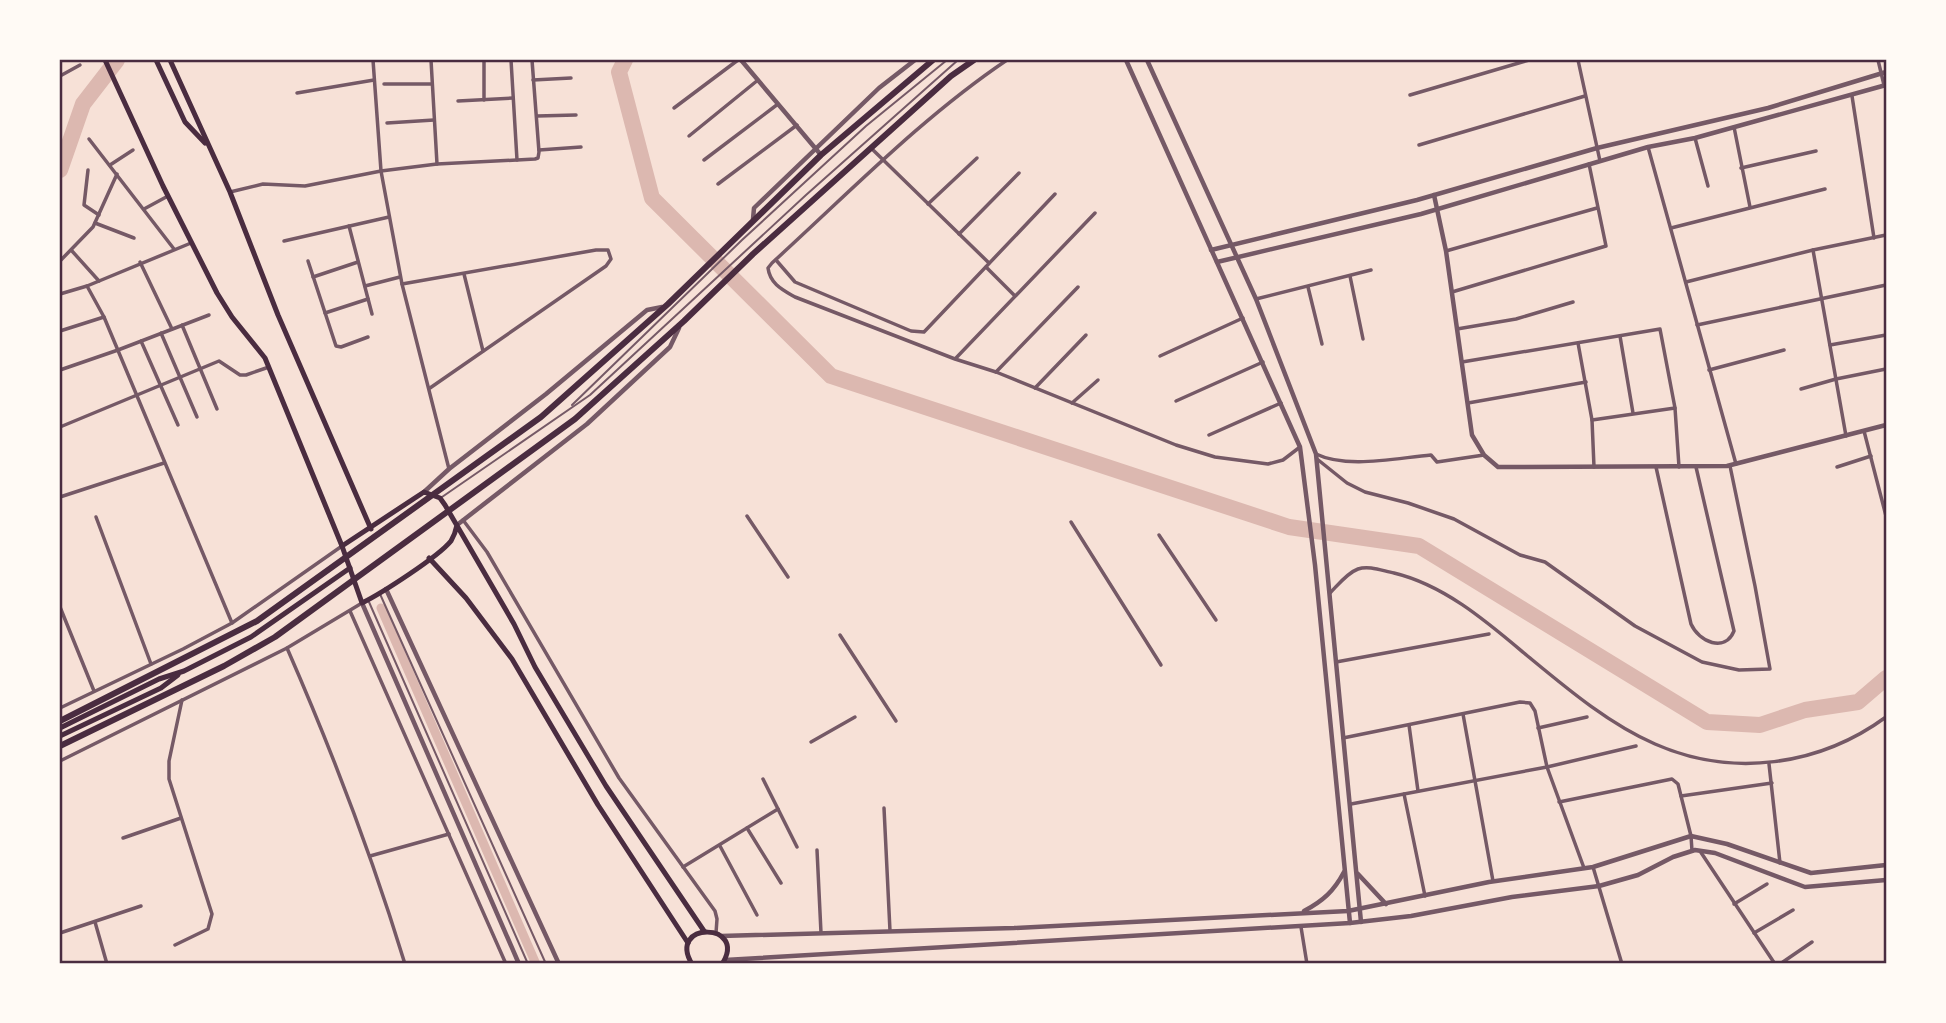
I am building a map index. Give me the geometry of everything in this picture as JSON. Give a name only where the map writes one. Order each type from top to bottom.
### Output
[{"type":"highway","points":[[60,721],[257,621],[541,417],[668,307],[740,237],[753,219],[821,155],[933,60]]},
{"type":"highway","points":[[60,746],[224,666],[275,637],[559,432],[683,322],[750,252],[951,76],[974,60]]},
{"type":"main road","points":[[106,60],[163,186],[217,293],[232,317],[265,358],[365,601],[386,589],[450,542],[455,522]]},
{"type":"main road","points":[[156,60],[185,122],[210,148]]},
{"type":"main road","points":[[170,60],[230,192],[278,315],[371,529]]},
{"type":"main road","points":[[342,546],[424,492],[440,498],[606,786],[704,931]]},
{"type":"main road","points":[[429,558],[466,598],[512,659],[598,805],[688,943],[688,957],[692,964]]},
{"type":"main road","points":[[60,728],[251,637],[350,568]]},
{"type":"main road","points":[[60,736],[160,688],[184,671]]},
{"type":"main road","points":[[688,943],[704,931],[719,935],[727,947],[724,962]]},
{"type":"street","points":[[373,60],[381,171],[389,217],[402,285],[449,469]]},
{"type":"street","points":[[431,60],[437,164]]},
{"type":"street","points":[[484,60],[485,100]]},
{"type":"street","points":[[511,60],[516,160]]},
{"type":"street","points":[[230,192],[263,184],[305,186],[381,171],[437,164],[538,158],[531,60]]},
{"type":"street","points":[[674,108],[740,60],[821,155]]},
{"type":"street","points":[[753,219],[754,208],[816,147],[879,88],[915,60]]},
{"type":"street","points":[[1007,60],[963,89],[882,160],[768,268],[769,276],[777,286],[795,297],[1216,457],[1268,464],[1283,460],[1300,447]]},
{"type":"street","points":[[1126,60],[1300,447],[1305,467],[1350,923]]},
{"type":"street","points":[[1147,60],[1256,299],[1317,456],[1361,922]]},
{"type":"street","points":[[1410,95],[1528,60]]},
{"type":"street","points":[[1578,60],[1600,161]]},
{"type":"street","points":[[1216,262],[1438,208],[1648,147],[1695,138],[1852,96],[1885,85],[1884,73],[1878,60]]},
{"type":"street","points":[[60,76],[80,65]]},
{"type":"street","points":[[1211,250],[1434,195],[1597,148],[1768,108],[1884,73]]},
{"type":"street","points":[[533,80],[571,78]]},
{"type":"street","points":[[297,93],[374,80]]},
{"type":"street","points":[[689,136],[758,80]]},
{"type":"street","points":[[384,84],[432,84]]},
{"type":"street","points":[[1419,145],[1585,96]]},
{"type":"street","points":[[1852,96],[1874,238]]},
{"type":"street","points":[[458,101],[513,98]]},
{"type":"street","points":[[704,160],[778,103]]},
{"type":"street","points":[[536,116],[576,114]]},
{"type":"street","points":[[387,123],[435,120]]},
{"type":"street","points":[[718,184],[797,125]]},
{"type":"street","points":[[1734,127],[1751,208]]},
{"type":"street","points":[[1695,138],[1708,186]]},
{"type":"street","points":[[89,139],[174,249]]},
{"type":"street","points":[[1648,147],[1736,464]]},
{"type":"street","points":[[539,150],[582,148]]},
{"type":"street","points":[[871,148],[959,234],[1015,296]]},
{"type":"street","points":[[110,165],[133,150]]},
{"type":"street","points":[[1741,168],[1816,151]]},
{"type":"street","points":[[928,204],[977,158]]},
{"type":"street","points":[[1452,292],[1606,246],[1589,164]]},
{"type":"street","points":[[88,170],[84,205],[99,215]]},
{"type":"street","points":[[959,234],[1019,173]]},
{"type":"street","points":[[60,261],[95,223],[117,174]]},
{"type":"street","points":[[1671,228],[1825,189]]},
{"type":"street","points":[[776,260],[795,282],[918,333],[928,330],[1055,194]]},
{"type":"street","points":[[1434,195],[1446,251],[1472,435],[1484,455],[1497,467],[1730,466],[1886,425]]},
{"type":"street","points":[[144,209],[168,196]]},
{"type":"street","points":[[1446,251],[1597,208]]},
{"type":"street","points":[[955,359],[1095,213]]},
{"type":"street","points":[[284,241],[389,217]]},
{"type":"street","points":[[95,223],[134,238]]},
{"type":"street","points":[[349,226],[372,314]]},
{"type":"street","points":[[1686,282],[1812,250],[1886,235]]},
{"type":"street","points":[[60,285],[62,293],[87,286],[191,242]]},
{"type":"street","points":[[402,285],[596,250],[608,250],[611,254],[606,266],[430,388]]},
{"type":"street","points":[[1812,250],[1846,436]]},
{"type":"street","points":[[71,251],[99,281]]},
{"type":"street","points":[[308,261],[338,347],[368,338]]},
{"type":"street","points":[[140,262],[172,329]]},
{"type":"street","points":[[313,277],[358,262]]},
{"type":"street","points":[[1256,299],[1371,270]]},
{"type":"street","points":[[464,274],[483,351]]},
{"type":"street","points":[[1350,276],[1363,339]]},
{"type":"street","points":[[365,286],[401,277]]},
{"type":"street","points":[[1697,325],[1886,285]]},
{"type":"street","points":[[87,286],[104,317],[138,396],[232,623]]},
{"type":"street","points":[[1308,287],[1322,344]]},
{"type":"street","points":[[996,372],[1078,288]]},
{"type":"street","points":[[325,313],[368,299]]},
{"type":"street","points":[[1457,329],[1516,319],[1573,302]]},
{"type":"street","points":[[424,492],[647,310],[668,307]]},
{"type":"street","points":[[60,370],[209,315]]},
{"type":"street","points":[[60,331],[104,317]]},
{"type":"street","points":[[1160,356],[1242,318]]},
{"type":"street","points":[[455,522],[463,520],[587,424],[670,347],[683,322]]},
{"type":"street","points":[[182,325],[218,409]]},
{"type":"street","points":[[1462,362],[1660,329],[1675,408],[1679,467]]},
{"type":"street","points":[[161,334],[197,417]]},
{"type":"street","points":[[1035,388],[1086,335]]},
{"type":"street","points":[[1620,335],[1633,413]]},
{"type":"street","points":[[1830,345],[1886,335]]},
{"type":"street","points":[[141,341],[178,425]]},
{"type":"street","points":[[1578,343],[1592,420],[1594,467]]},
{"type":"street","points":[[1709,370],[1784,350]]},
{"type":"street","points":[[60,427],[219,361],[240,375],[269,367]]},
{"type":"street","points":[[1176,401],[1263,362]]},
{"type":"street","points":[[1801,389],[1886,369]]},
{"type":"street","points":[[1072,403],[1098,380]]},
{"type":"street","points":[[1468,403],[1586,382]]},
{"type":"street","points":[[1209,435],[1282,403]]},
{"type":"street","points":[[1592,420],[1675,408]]},
{"type":"street","points":[[1864,431],[1886,516]]},
{"type":"street","points":[[1317,456],[1344,462],[1430,455],[1437,462],[1484,455]]},
{"type":"street","points":[[1317,456],[1348,483],[1365,492],[1454,519],[1520,555],[1545,562],[1635,626],[1702,662],[1729,668],[1770,669],[1730,466]]},
{"type":"street","points":[[1837,467],[1871,456]]},
{"type":"street","points":[[60,497],[164,463]]},
{"type":"street","points":[[1656,467],[1691,624],[1695,633],[1703,640],[1721,643],[1729,640],[1734,631],[1696,467]]},
{"type":"street","points":[[747,516],[788,577]]},
{"type":"street","points":[[96,517],[151,664]]},
{"type":"street","points":[[463,520],[487,552],[620,778],[715,911],[719,935],[1039,927],[1348,911],[1493,881],[1584,869],[1691,836],[1727,844],[1804,872],[1822,874],[1886,865]]},
{"type":"street","points":[[1071,522],[1161,665]]},
{"type":"street","points":[[1159,535],[1216,620]]},
{"type":"street","points":[[60,708],[232,623],[342,546]]},
{"type":"street","points":[[1330,593],[1356,570],[1362,568],[1412,578],[1436,589],[1499,630],[1609,718],[1653,743],[1698,757],[1736,763],[1769,764],[1804,757],[1853,738],[1886,717]]},
{"type":"street","points":[[386,589],[559,964]]},
{"type":"street","points":[[60,761],[287,648],[365,601],[519,964]]},
{"type":"street","points":[[60,607],[94,691]]},
{"type":"street","points":[[349,611],[506,964]]},
{"type":"street","points":[[1336,662],[1489,634]]},
{"type":"street","points":[[840,635],[896,721]]},
{"type":"street","points":[[287,648],[326,737],[370,856],[405,964]]},
{"type":"street","points":[[175,945],[208,929],[212,914],[168,770],[182,700]]},
{"type":"street","points":[[1343,738],[1526,701],[1533,706],[1547,767],[1584,869]]},
{"type":"street","points":[[1463,714],[1493,881]]},
{"type":"street","points":[[811,742],[855,717]]},
{"type":"street","points":[[1538,729],[1587,717]]},
{"type":"street","points":[[1409,725],[1418,791]]},
{"type":"street","points":[[1351,804],[1547,767],[1636,746]]},
{"type":"street","points":[[1769,764],[1780,864]]},
{"type":"street","points":[[763,779],[797,847]]},
{"type":"street","points":[[1559,802],[1672,779],[1678,785],[1691,836],[1692,851]]},
{"type":"street","points":[[1681,796],[1772,783]]},
{"type":"street","points":[[1404,794],[1425,896]]},
{"type":"street","points":[[884,808],[890,931]]},
{"type":"street","points":[[683,867],[778,809]]},
{"type":"street","points":[[123,838],[181,818]]},
{"type":"street","points":[[747,828],[781,883]]},
{"type":"street","points":[[370,856],[449,834]]},
{"type":"street","points":[[720,846],[757,915]]},
{"type":"street","points":[[817,850],[821,933]]},
{"type":"street","points":[[1700,850],[1775,964]]},
{"type":"street","points":[[724,962],[1361,922],[1512,897],[1599,886],[1638,875],[1673,857],[1700,850],[1715,853],[1805,887],[1886,880]]},
{"type":"street","points":[[1593,867],[1622,964]]},
{"type":"street","points":[[1300,914],[1326,898],[1337,885],[1344,870]]},
{"type":"street","points":[[1357,873],[1386,904]]},
{"type":"street","points":[[1734,904],[1767,884]]},
{"type":"street","points":[[60,933],[141,906]]},
{"type":"street","points":[[1754,933],[1793,910]]},
{"type":"street","points":[[94,922],[107,964]]},
{"type":"street","points":[[1301,927],[1307,964]]},
{"type":"street","points":[[1780,964],[1812,942]]},
{"type":"lane","points":[[740,237],[866,126],[947,60]]},
{"type":"lane","points":[[440,498],[590,395],[958,60]]},
{"type":"lane","points":[[570,408],[668,307]]},
{"type":"lane","points":[[380,593],[546,964]]},
{"type":"lane","points":[[365,601],[528,964]]},
{"type":"waterway","points":[[60,170],[83,104],[117,60]]},
{"type":"waterway","points":[[625,60],[619,72],[652,198],[831,376],[1289,527],[1419,546],[1707,722],[1760,725],[1805,710],[1858,702],[1886,678]]},
{"type":"waterway","points":[[381,608],[536,964]]}]
